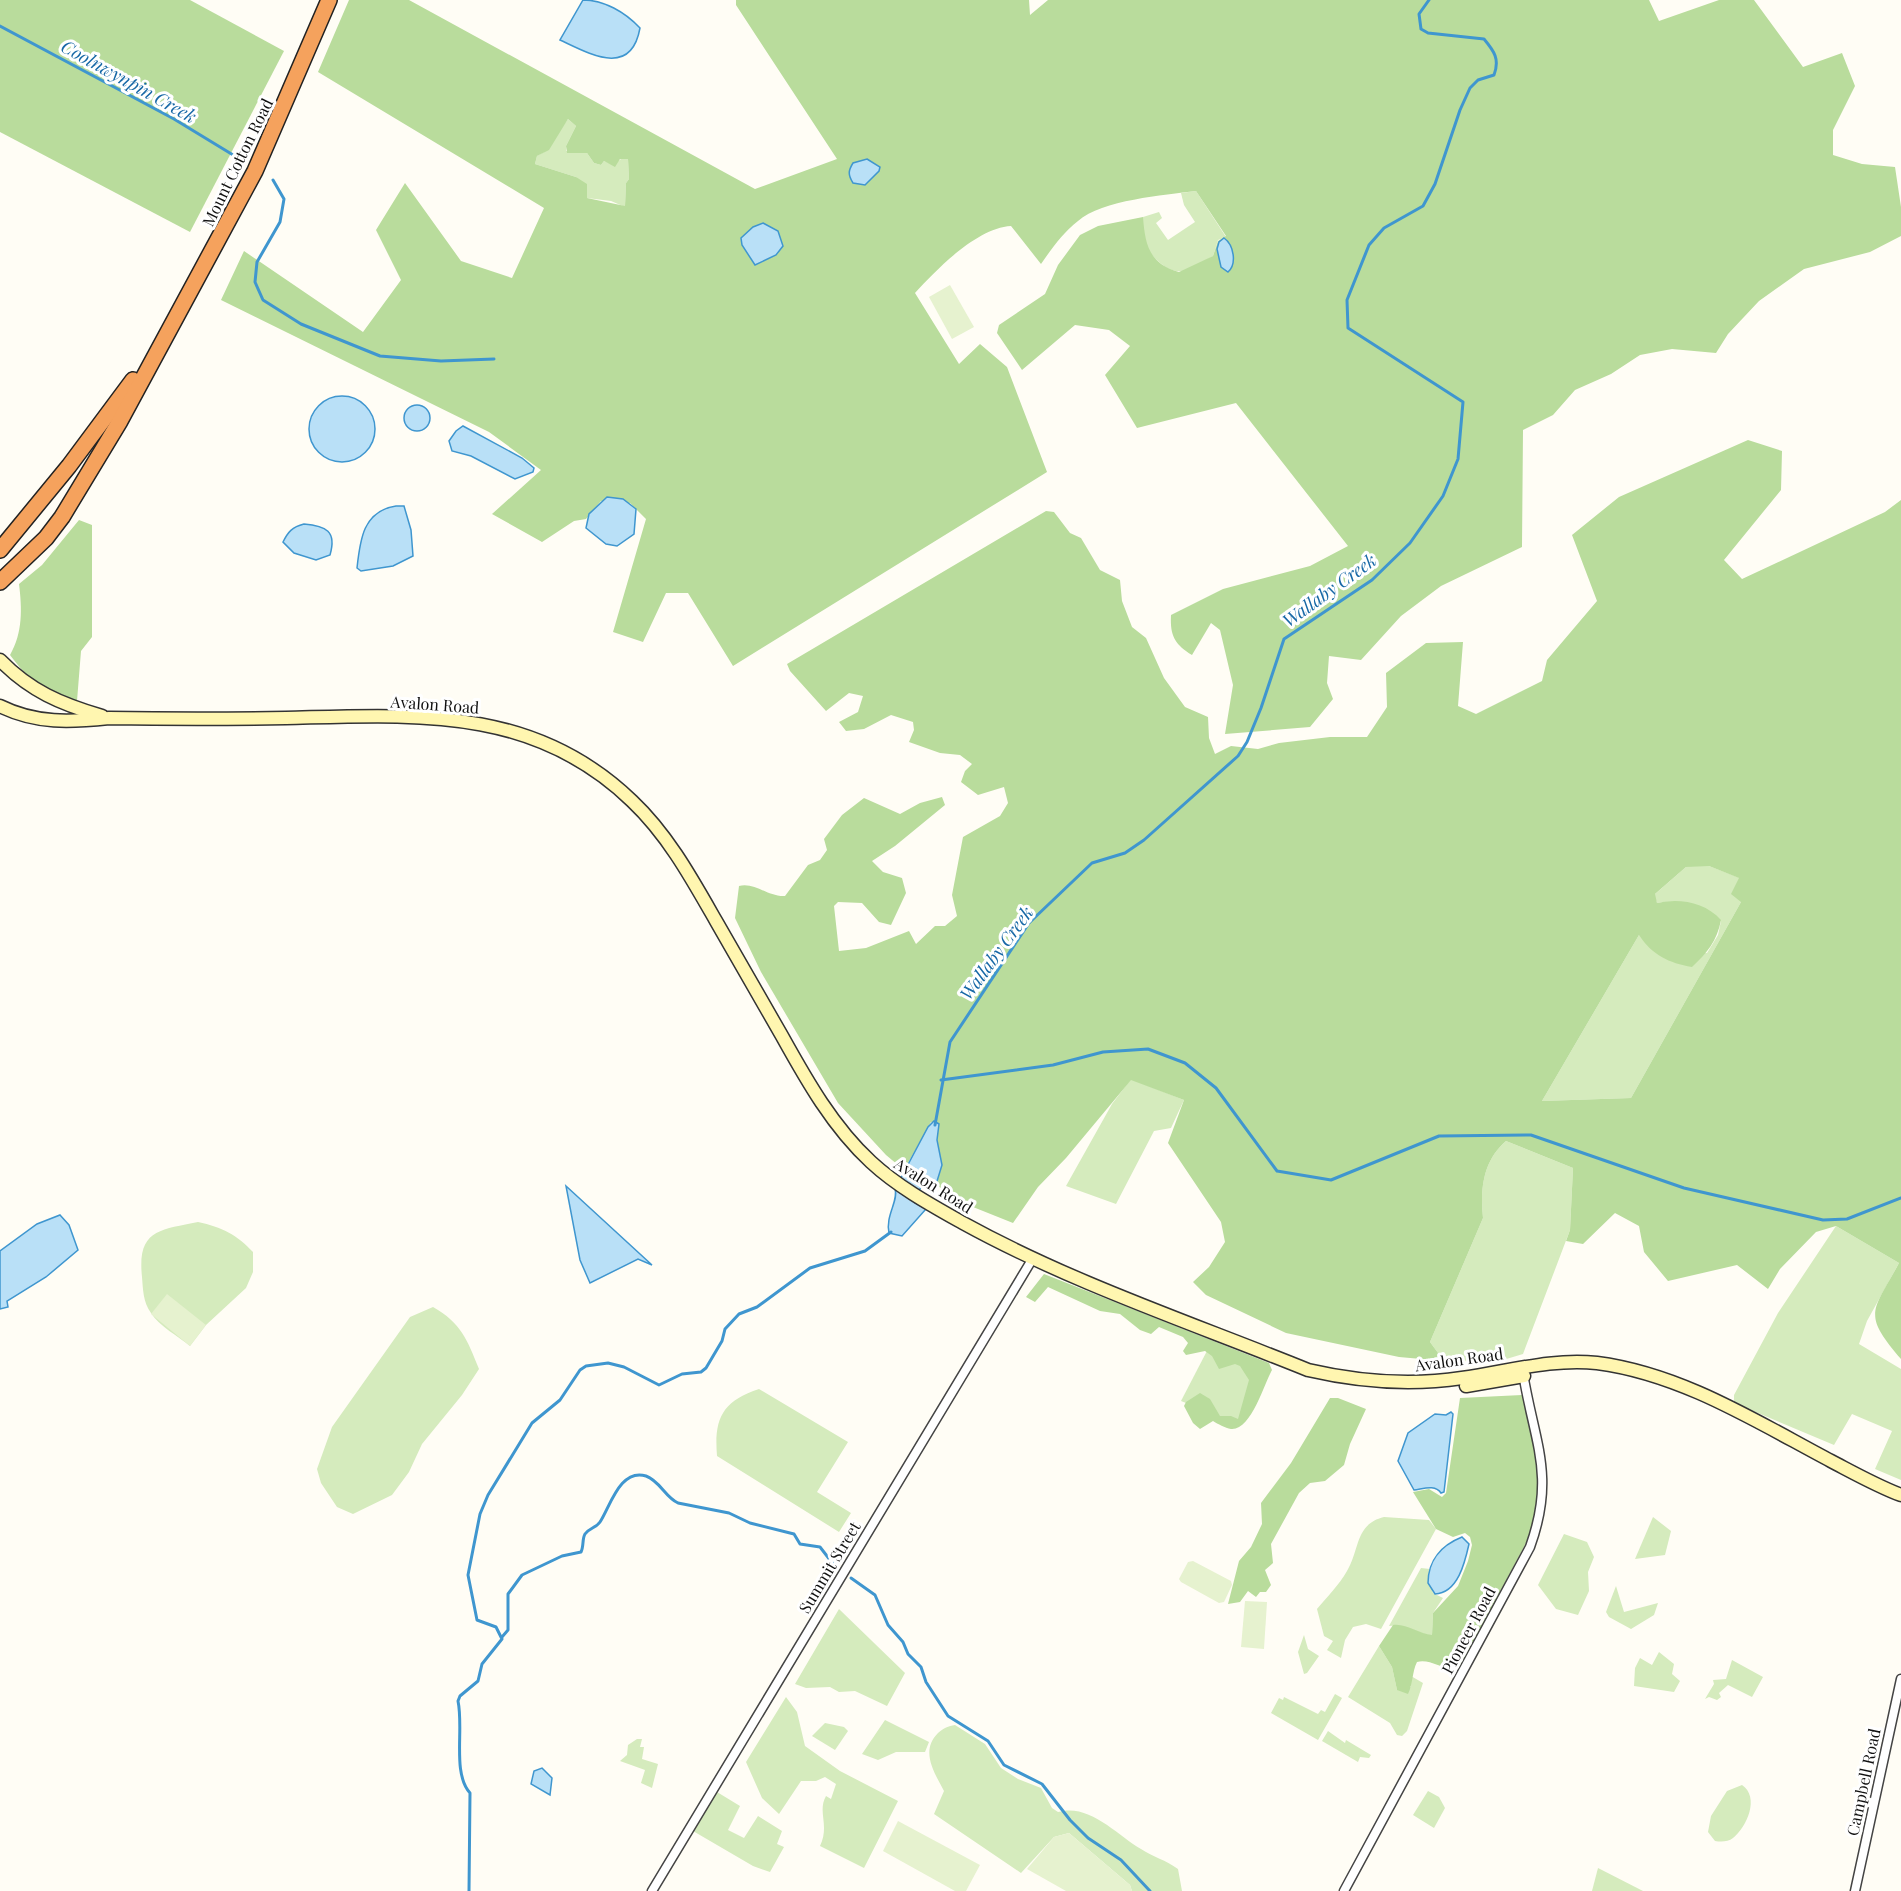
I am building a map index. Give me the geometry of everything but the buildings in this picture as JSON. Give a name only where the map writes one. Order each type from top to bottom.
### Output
[{"type":"highway","name":"Mount Cotton Road","points":[[0,582],[46,538],[71,503],[115,431],[255,171],[329,0]]},
{"type":"highway","name":"Mount Cotton Road","points":[[0,550],[69,466],[166,335]]},
{"type":"street","name":"Avalon Road","points":[[0,660],[19,679],[51,699],[109,718]]},
{"type":"street","name":"Avalon Road","points":[[0,706],[32,719],[51,721],[109,718],[423,716],[461,719],[516,731],[576,758],[630,799],[667,840],[801,1071],[831,1118],[869,1161],[916,1196],[1034,1258],[1308,1370],[1352,1380],[1450,1388],[1523,1371],[1596,1363],[1649,1374],[1710,1398],[1901,1495]]},
{"type":"street","name":"Summit Street","points":[[652,1891],[1034,1258]]},
{"type":"street","name":"Pioneer Road","points":[[1344,1891],[1530,1547],[1540,1518],[1544,1487],[1539,1446],[1523,1371]]},
{"type":"street","name":"Campbell Road","points":[[1855,1891],[1901,1679]]},
{"type":"green space","points":[[0,0],[190,0],[284,51],[190,232],[0,132]]},
{"type":"green space","points":[[349,0],[409,0],[755,189],[837,159],[736,5],[736,0],[1029,0],[1030,15],[1048,0],[1649,0],[1659,21],[1719,0],[1754,0],[1803,67],[1842,53],[1855,86],[1833,130],[1833,155],[1862,164],[1895,167],[1901,207],[1901,236],[1870,252],[1804,269],[1759,301],[1728,334],[1716,353],[1672,349],[1640,355],[1611,374],[1575,390],[1553,415],[1523,430],[1522,547],[1441,586],[1401,616],[1361,660],[1329,656],[1327,683],[1333,699],[1310,727],[1225,734],[1233,685],[1220,630],[1211,623],[1192,655],[1174,638],[1171,615],[1223,589],[1310,566],[1348,546],[1236,403],[1137,428],[1105,375],[1130,346],[1109,330],[1075,325],[1022,370],[997,333],[999,325],[1045,294],[1058,265],[1080,235],[1098,226],[1143,217],[1150,252],[1161,264],[1179,272],[1213,256],[1218,241],[1226,236],[1196,191],[1117,203],[1089,214],[1067,231],[1041,264],[1011,226],[998,228],[972,241],[924,283],[915,293],[959,364],[980,344],[1007,367],[1047,472],[733,666],[688,593],[666,593],[643,642],[613,632],[646,519],[630,503],[601,501],[586,519],[574,521],[542,542],[492,514],[541,470],[489,432],[221,300],[244,251],[363,332],[401,280],[376,230],[405,183],[461,261],[512,278],[544,208],[318,72]],"holes":[[[568,119],[576,126],[566,146],[567,153],[587,153],[594,163],[601,165],[604,161],[615,167],[620,159],[628,159],[629,179],[626,183],[625,206],[587,198],[587,184],[576,177],[535,164],[537,156],[549,150]],[[778,231],[783,246],[776,255],[755,265],[742,245]]]},
{"type":"green space","points":[[568,119],[576,126],[566,146],[566,151],[587,153],[594,163],[601,165],[604,161],[613,165],[621,159],[628,158],[629,179],[626,183],[625,207],[611,201],[587,198],[576,177],[535,164],[537,156],[544,152]]},
{"type":"green space","points":[[1196,191],[1226,237],[1218,240],[1213,256],[1198,265],[1183,271],[1171,270],[1159,262],[1146,246],[1143,235],[1143,217],[1159,212],[1162,218],[1156,223],[1168,240],[1195,222],[1184,205],[1181,193]]},
{"type":"green space","points":[[950,285],[974,327],[952,339],[929,297]]},
{"type":"green space","points":[[1748,440],[1782,451],[1781,490],[1724,560],[1742,579],[1885,512],[1901,500],[1901,1359],[1880,1332],[1875,1312],[1877,1303],[1899,1263],[1836,1226],[1816,1232],[1780,1269],[1768,1289],[1737,1265],[1668,1281],[1644,1252],[1639,1226],[1615,1213],[1583,1244],[1566,1241],[1570,1230],[1573,1168],[1506,1141],[1492,1157],[1488,1167],[1483,1186],[1483,1218],[1430,1342],[1444,1361],[1399,1357],[1286,1333],[1206,1295],[1193,1282],[1209,1267],[1225,1242],[1221,1222],[1168,1143],[1184,1100],[1131,1080],[1066,1158],[1038,1187],[1013,1223],[973,1207],[936,1185],[942,1165],[937,1140],[939,1124],[931,1122],[904,1170],[886,1155],[838,1103],[761,972],[735,918],[739,886],[751,886],[785,896],[808,865],[820,860],[827,850],[824,839],[842,815],[864,798],[900,814],[920,803],[942,797],[945,805],[895,846],[872,861],[883,872],[902,878],[906,893],[891,925],[879,922],[862,903],[838,902],[834,906],[839,951],[866,948],[909,931],[916,944],[935,926],[945,926],[957,916],[952,895],[963,837],[1000,816],[1008,803],[1004,787],[978,795],[961,782],[965,771],[972,764],[960,755],[940,753],[909,742],[914,730],[913,722],[891,715],[864,729],[846,731],[839,722],[858,712],[863,696],[849,693],[826,711],[790,671],[787,664],[1046,511],[1054,512],[1070,533],[1081,538],[1100,570],[1120,580],[1122,601],[1132,627],[1146,638],[1164,678],[1185,707],[1208,717],[1209,738],[1215,754],[1231,746],[1258,749],[1279,743],[1330,737],[1367,737],[1387,707],[1386,673],[1426,643],[1463,642],[1458,706],[1476,714],[1542,681],[1547,660],[1597,601],[1572,535],[1619,497]],"holes":[[[1709,866],[1739,878],[1731,894],[1741,902],[1631,1098],[1542,1101],[1639,935],[1655,953],[1676,963],[1692,967],[1707,952],[1714,940],[1721,920],[1715,914],[1700,905],[1683,901],[1657,903],[1655,894],[1686,867]]]},
{"type":"green space","points":[[79,520],[92,525],[92,637],[81,651],[77,701],[39,684],[24,672],[10,655],[19,629],[21,602],[19,584],[42,565]]},
{"type":"green space","points":[[1709,866],[1740,878],[1741,902],[1631,1098],[1542,1101],[1639,935],[1707,953],[1718,935],[1721,921],[1708,911],[1691,904],[1657,903],[1654,895],[1686,867]]},
{"type":"green space","points":[[1131,1079],[1184,1100],[1171,1128],[1154,1131],[1116,1204],[1066,1186],[1112,1104]]},
{"type":"green space","points":[[1506,1141],[1573,1168],[1570,1230],[1523,1354],[1503,1360],[1444,1361],[1430,1342],[1483,1218],[1483,1186],[1488,1167],[1492,1157]]},
{"type":"green space","points":[[198,1222],[228,1232],[247,1246],[253,1252],[253,1272],[246,1288],[206,1325],[190,1346],[154,1318],[148,1309],[143,1291],[141,1261],[147,1241],[154,1235],[172,1227]]},
{"type":"green space","points":[[1836,1226],[1899,1263],[1867,1321],[1859,1344],[1901,1369],[1901,1480],[1875,1469],[1892,1431],[1852,1414],[1834,1445],[1734,1403],[1734,1395],[1778,1313]]},
{"type":"green space","points":[[1044,1274],[1269,1363],[1272,1370],[1251,1415],[1238,1428],[1231,1429],[1213,1421],[1200,1429],[1193,1423],[1184,1406],[1186,1402],[1200,1393],[1210,1399],[1220,1416],[1231,1416],[1238,1419],[1249,1380],[1240,1366],[1235,1364],[1219,1369],[1212,1356],[1205,1351],[1186,1355],[1183,1351],[1188,1343],[1183,1337],[1159,1327],[1151,1334],[1140,1330],[1120,1314],[1100,1311],[1048,1287],[1035,1302],[1026,1297]]},
{"type":"green space","points":[[167,1294],[206,1325],[190,1346],[151,1314]]},
{"type":"green space","points":[[433,1307],[457,1326],[471,1349],[479,1369],[462,1395],[422,1444],[409,1472],[392,1495],[353,1514],[337,1507],[321,1483],[317,1469],[332,1427],[410,1317]]},
{"type":"green space","points":[[1209,1347],[1267,1369],[1239,1424],[1181,1401]]},
{"type":"green space","points":[[759,1389],[848,1442],[817,1492],[851,1513],[839,1532],[717,1456],[717,1432],[723,1413],[736,1399]]},
{"type":"green space","points":[[1522,1395],[1536,1444],[1540,1488],[1539,1511],[1525,1545],[1460,1667],[1449,1668],[1428,1662],[1417,1662],[1408,1694],[1397,1690],[1392,1667],[1379,1646],[1393,1625],[1432,1635],[1433,1613],[1458,1586],[1472,1545],[1470,1537],[1465,1533],[1453,1537],[1436,1529],[1413,1492],[1429,1489],[1442,1497],[1446,1493],[1460,1398]]},
{"type":"green space","points":[[1330,1398],[1338,1398],[1366,1409],[1350,1444],[1344,1465],[1325,1481],[1310,1483],[1299,1493],[1271,1544],[1273,1563],[1265,1570],[1271,1585],[1266,1592],[1260,1592],[1256,1597],[1248,1591],[1240,1602],[1228,1604],[1239,1561],[1251,1547],[1262,1524],[1261,1503],[1291,1463]]},
{"type":"green space","points":[[1384,1517],[1429,1520],[1436,1529],[1381,1629],[1366,1624],[1353,1627],[1345,1640],[1341,1658],[1327,1650],[1333,1641],[1324,1636],[1317,1609],[1347,1571],[1363,1531],[1375,1520]]},
{"type":"green space","points":[[1653,1517],[1671,1531],[1665,1555],[1635,1559]]},
{"type":"green space","points":[[1564,1534],[1587,1542],[1594,1557],[1588,1572],[1589,1591],[1578,1615],[1556,1609],[1538,1585]]},
{"type":"green space","points":[[1193,1561],[1231,1581],[1232,1585],[1224,1602],[1219,1603],[1181,1582],[1179,1579],[1188,1562]]},
{"type":"green space","points":[[1421,1568],[1430,1569],[1433,1593],[1443,1598],[1433,1613],[1432,1636],[1405,1627],[1389,1626]]},
{"type":"green space","points":[[1616,1586],[1624,1612],[1658,1603],[1654,1615],[1631,1629],[1609,1617],[1606,1612]]},
{"type":"green space","points":[[1245,1601],[1267,1602],[1264,1649],[1241,1647]]},
{"type":"green space","points":[[839,1609],[905,1673],[887,1706],[855,1691],[839,1692],[830,1687],[806,1688],[795,1684]]},
{"type":"green space","points":[[1304,1635],[1308,1649],[1319,1656],[1304,1674],[1298,1652]]},
{"type":"green space","points":[[1379,1646],[1392,1667],[1397,1690],[1411,1687],[1411,1676],[1423,1683],[1407,1731],[1402,1736],[1397,1735],[1390,1723],[1348,1697]]},
{"type":"green space","points":[[1659,1652],[1674,1664],[1672,1674],[1680,1681],[1674,1692],[1634,1686],[1635,1668],[1640,1658],[1652,1665]]},
{"type":"green space","points":[[1732,1660],[1763,1677],[1752,1697],[1728,1685],[1719,1693],[1721,1697],[1717,1700],[1709,1697],[1705,1699],[1714,1684],[1713,1680],[1726,1679]]},
{"type":"green space","points":[[1335,1694],[1342,1698],[1318,1740],[1271,1713],[1279,1698],[1283,1700],[1284,1697],[1318,1714],[1321,1710],[1325,1712]]},
{"type":"green space","points":[[786,1697],[797,1712],[805,1746],[840,1771],[898,1801],[864,1868],[820,1846],[824,1832],[824,1802],[826,1796],[831,1799],[836,1784],[825,1777],[816,1781],[801,1781],[779,1814],[762,1798],[746,1762]]},
{"type":"green space","points":[[885,1720],[929,1742],[925,1752],[896,1752],[878,1760],[862,1754]]},
{"type":"green space","points":[[825,1723],[844,1727],[848,1731],[835,1750],[812,1736]]},
{"type":"green space","points":[[955,1725],[985,1744],[1001,1768],[1018,1779],[1041,1788],[1052,1808],[1058,1812],[1069,1810],[1091,1816],[1141,1849],[1178,1869],[1182,1891],[1132,1891],[1130,1885],[1069,1833],[1054,1837],[1021,1873],[934,1814],[944,1791],[930,1762],[930,1747],[938,1733],[946,1727]]},
{"type":"green space","points":[[1328,1731],[1345,1743],[1346,1740],[1371,1755],[1369,1758],[1360,1757],[1358,1762],[1322,1741]]},
{"type":"green space","points":[[637,1739],[642,1739],[640,1747],[644,1747],[642,1759],[658,1764],[652,1788],[641,1783],[645,1770],[620,1761],[627,1755],[628,1745]]},
{"type":"green space","points":[[1742,1785],[1747,1790],[1751,1804],[1747,1820],[1733,1838],[1715,1841],[1708,1832],[1711,1816],[1727,1791]]},
{"type":"green space","points":[[1428,1791],[1439,1797],[1445,1808],[1434,1828],[1413,1815]]},
{"type":"green space","points":[[717,1792],[740,1806],[728,1830],[744,1838],[758,1816],[782,1831],[777,1844],[784,1847],[770,1872],[753,1866],[693,1831]]},
{"type":"green space","points":[[898,1821],[980,1865],[966,1891],[955,1891],[883,1851]]},
{"type":"green space","points":[[1069,1833],[1130,1885],[1132,1891],[1066,1891],[1027,1869],[1054,1837]]},
{"type":"green space","points":[[1598,1868],[1643,1891],[1592,1891]]},
{"type":"water","points":[[583,0],[599,2],[614,8],[640,28],[635,43],[628,53],[619,57],[596,56],[560,40]]},
{"type":"water","points":[[867,159],[880,167],[879,171],[865,185],[853,183],[849,173],[850,168],[853,163]]},
{"type":"water","points":[[763,223],[778,231],[783,246],[776,255],[755,265],[742,245],[741,238],[753,227]]},
{"type":"water","points":[[1224,238],[1230,245],[1233,255],[1233,264],[1228,272],[1221,267],[1217,249],[1219,242]]},
{"type":"water","points":[[336,396],[348,396],[366,405],[373,416],[375,429],[373,442],[366,453],[355,460],[336,462],[323,457],[314,448],[309,435],[309,423],[314,410],[323,401]]},
{"type":"water","points":[[417,405],[426,409],[430,418],[426,427],[417,431],[408,427],[404,418],[408,409]]},
{"type":"water","points":[[463,426],[522,458],[534,468],[533,472],[515,479],[471,456],[452,451],[449,441]]},
{"type":"water","points":[[607,497],[623,499],[636,509],[634,534],[617,546],[606,544],[586,528],[589,514]]},
{"type":"water","points":[[396,506],[404,506],[411,530],[413,556],[393,566],[361,571],[357,568],[365,528],[376,514]]},
{"type":"water","points":[[304,524],[318,526],[328,531],[332,540],[330,555],[316,560],[294,553],[283,542],[291,530]]},
{"type":"water","points":[[934,1121],[939,1124],[937,1140],[942,1165],[934,1191],[921,1186],[915,1203],[926,1209],[902,1236],[889,1233],[888,1227],[895,1189],[928,1127]]},
{"type":"water","points":[[566,1186],[652,1265],[638,1259],[590,1283],[580,1260]]},
{"type":"water","points":[[60,1215],[69,1225],[78,1250],[46,1277],[7,1301],[8,1307],[0,1309],[0,1251],[37,1224]]},
{"type":"water","points":[[1451,1412],[1453,1414],[1444,1492],[1441,1493],[1432,1488],[1414,1490],[1398,1461],[1408,1433],[1435,1414],[1446,1415]]},
{"type":"water","points":[[1462,1537],[1469,1544],[1459,1575],[1449,1588],[1435,1594],[1428,1583],[1433,1560],[1448,1544]]},
{"type":"water","points":[[542,1768],[552,1778],[550,1795],[531,1784],[534,1771]]},
{"type":"waterway","name":"Wallaby Creek","points":[[935,1125],[950,1042],[1029,923],[1092,863],[1125,853],[1144,840],[1238,756],[1247,742],[1261,708],[1284,639],[1372,580],[1410,543],[1443,496],[1458,459],[1463,402],[1348,328],[1347,300],[1369,245],[1384,228],[1423,206],[1435,184],[1460,110],[1470,88],[1478,80],[1494,75],[1496,69],[1495,56],[1484,39],[1428,33],[1421,29],[1419,14],[1429,0]]},
{"type":"waterway","name":"Coolnwynpin Creek","points":[[0,26],[174,119],[243,161]]},
{"type":"waterway","points":[[273,180],[284,199],[280,222],[257,262],[255,282],[263,300],[301,324],[380,356],[441,361],[494,359]]},
{"type":"waterway","points":[[941,1080],[1053,1065],[1103,1052],[1148,1049],[1185,1063],[1216,1088],[1277,1171],[1331,1180],[1439,1136],[1531,1135],[1684,1188],[1823,1220],[1847,1219],[1901,1198]]},
{"type":"waterway","name":"Wallaby Creek","points":[[469,1891],[470,1793],[461,1774],[458,1701],[460,1696],[478,1681],[482,1664],[502,1639],[496,1627],[477,1620],[468,1575],[480,1514],[488,1495],[532,1423],[560,1400],[580,1370],[586,1366],[608,1363],[624,1367],[659,1385],[682,1374],[701,1372],[706,1368],[722,1341],[725,1329],[739,1314],[757,1307],[810,1268],[865,1251],[891,1232]]},
{"type":"waterway","points":[[502,1637],[508,1630],[508,1594],[522,1575],[562,1556],[581,1552],[585,1534],[600,1522],[623,1483],[637,1475],[651,1478],[678,1503],[729,1513],[750,1523],[794,1534],[800,1544],[820,1547],[837,1569]]},
{"type":"waterway","points":[[851,1578],[875,1595],[888,1625],[903,1642],[908,1654],[921,1667],[926,1682],[948,1716],[988,1741],[1004,1765],[1042,1784],[1070,1820],[1088,1838],[1121,1860],[1150,1891]]}]
